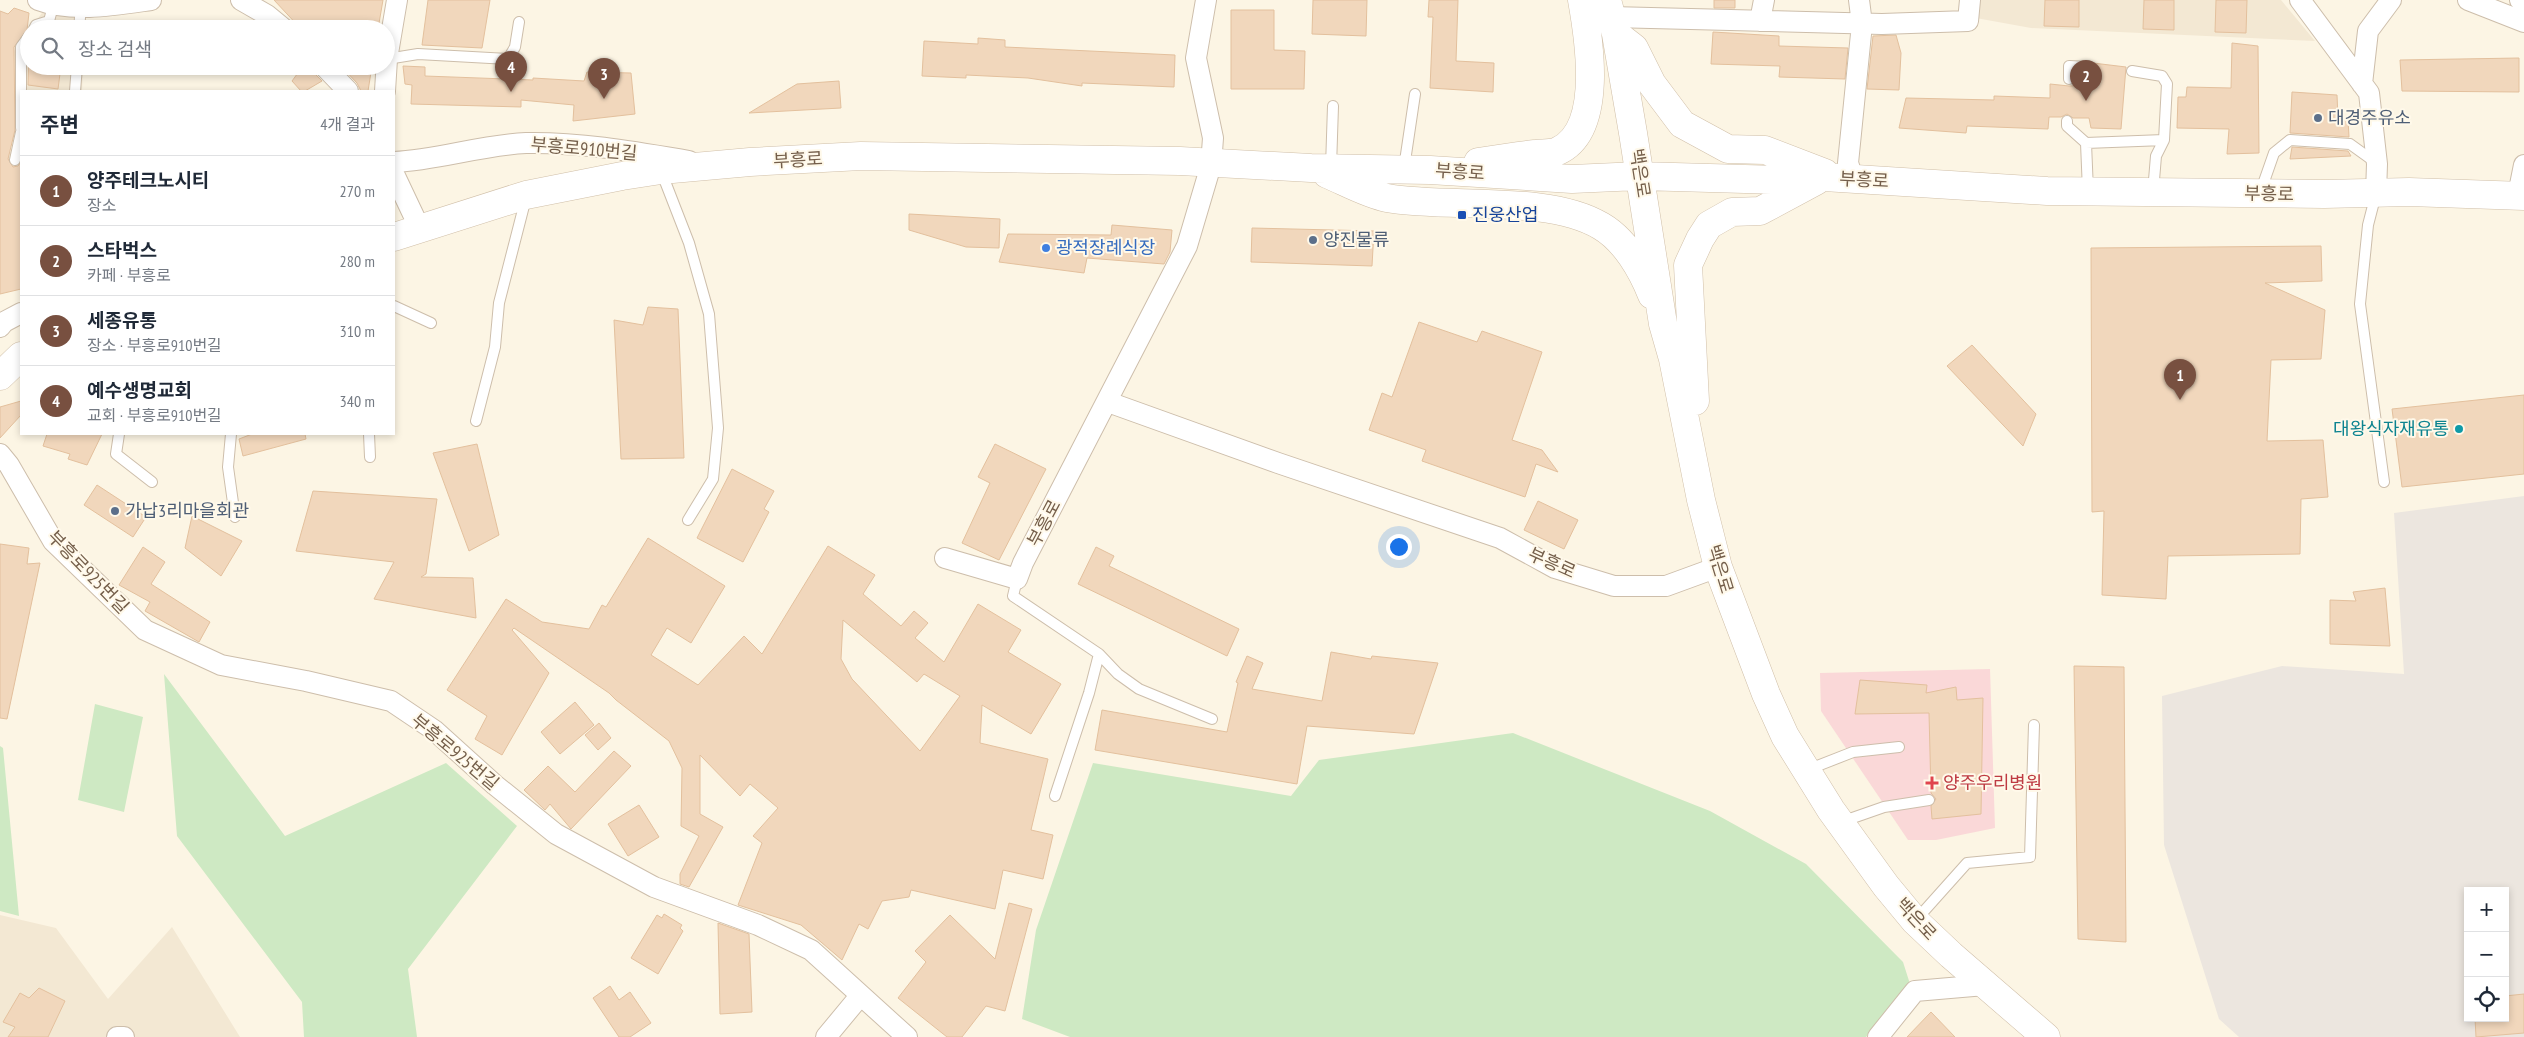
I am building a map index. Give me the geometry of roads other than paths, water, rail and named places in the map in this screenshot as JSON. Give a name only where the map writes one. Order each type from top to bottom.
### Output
[{"type":"main road","points":[[1417,170],[1558,152],[1574,139],[1583,123],[1588,106],[1589,40],[1582,0]]},
{"type":"main road","points":[[1611,17],[1634,48],[1652,84],[1682,124],[1728,149],[1765,150],[1839,178]]},
{"type":"main road","name":"백은로","points":[[1611,17],[1640,176],[1662,324],[1673,358],[1701,500],[1718,567],[1766,694],[1785,736],[1806,770],[1840,823],[1886,886],[1915,921],[1984,985],[2046,1037]]},
{"type":"main road","name":"부흥로","points":[[395,237],[526,195],[661,170],[861,156],[1180,162],[1211,165],[1417,170],[1572,179],[1640,176],[1774,180],[1839,178],[2088,192],[2260,194],[2376,192],[2521,195]]},
{"type":"main road","points":[[1321,168],[1386,198],[1506,205],[1563,212],[1601,226],[1617,239],[1639,269],[1662,324]]},
{"type":"main road","points":[[1701,500],[1688,265],[1709,225],[1732,212],[1760,211],[1839,178]]},
{"type":"main road","points":[[1506,205],[1572,179]]},
{"type":"main road","points":[[0,358],[20,351]]},
{"type":"main road","points":[[0,376],[20,357]]},
{"type":"street","points":[[45,3],[81,6],[151,0]]},
{"type":"street","points":[[241,0],[272,20]]},
{"type":"street","points":[[394,20],[397,0]]},
{"type":"street","points":[[1206,0],[1196,58],[1213,138],[1211,165]]},
{"type":"street","points":[[1760,21],[1764,0]]},
{"type":"street","points":[[1839,178],[1848,163],[1862,24],[1859,0]]},
{"type":"street","points":[[1611,17],[1862,24],[1968,21],[1970,0]]},
{"type":"street","points":[[2300,0],[2369,93],[2378,164],[2376,192]]},
{"type":"street","points":[[2362,84],[2368,31],[2391,0]]},
{"type":"street","points":[[2468,0],[2524,22]]},
{"type":"street","points":[[2520,0],[2524,2]]},
{"type":"street","points":[[333,75],[347,90]]},
{"type":"street","points":[[385,90],[386,75]]},
{"type":"street","name":"부흥로910번길","points":[[395,162],[475,148],[526,143],[578,145],[715,165]]},
{"type":"street","name":"부흥로","points":[[1017,579],[1023,563],[1108,402],[1187,246],[1211,165]]},
{"type":"street","name":"부흥로","points":[[2521,195],[2524,165]]},
{"type":"street","points":[[395,176],[420,229]]},
{"type":"street","points":[[0,327],[4,322],[20,314]]},
{"type":"street","name":"부흥로","points":[[1108,402],[1500,538],[1555,568],[1614,586],[1666,586],[1718,567]]},
{"type":"street","name":"부흥로925번길","points":[[0,454],[9,465],[54,541],[144,630],[221,665],[306,681],[391,701],[434,730],[495,785],[556,834],[654,888],[758,925],[811,950],[860,996],[908,1037]]},
{"type":"street","points":[[945,558],[1017,579]]},
{"type":"street","points":[[1878,1037],[1915,992],[1984,985]]},
{"type":"street","points":[[826,1037],[860,996]]},
{"type":"street","points":[[117,1037],[124,1037]]},
{"type":"lane","points":[[45,3],[49,20]]},
{"type":"lane","points":[[80,20],[81,6]]},
{"type":"lane","points":[[395,58],[418,54],[508,59],[515,47],[519,22]]},
{"type":"lane","points":[[2069,80],[2069,66],[2088,68]]},
{"type":"lane","points":[[2132,71],[2162,76],[2167,84],[2164,140],[2156,156],[2153,192]]},
{"type":"lane","points":[[21,75],[21,90]]},
{"type":"lane","points":[[75,90],[76,75]]},
{"type":"lane","points":[[1415,94],[1417,170]]},
{"type":"lane","points":[[1321,168],[1333,106]]},
{"type":"lane","points":[[2068,121],[2067,126],[2086,143],[2164,140]]},
{"type":"lane","points":[[15,160],[20,137]]},
{"type":"lane","points":[[2260,194],[2274,153],[2290,140],[2350,144],[2364,152],[2378,164]]},
{"type":"lane","points":[[2086,143],[2088,192]]},
{"type":"lane","points":[[661,170],[689,243],[709,314],[718,428],[713,479],[688,520]]},
{"type":"lane","points":[[2376,192],[2368,225],[2360,304],[2384,482]]},
{"type":"lane","points":[[476,421],[495,347],[499,303],[526,195]]},
{"type":"lane","points":[[395,306],[431,323]]},
{"type":"lane","points":[[119,435],[116,454],[152,482]]},
{"type":"lane","points":[[231,435],[228,467],[235,517]]},
{"type":"lane","points":[[369,435],[370,457]]},
{"type":"lane","points":[[1017,579],[1012,596],[1099,654],[1118,674],[1139,689],[1212,719]]},
{"type":"lane","points":[[1055,796],[1090,693],[1099,654]]},
{"type":"lane","points":[[1915,921],[1967,863],[2030,857],[2034,725]]},
{"type":"lane","points":[[1806,770],[1854,752],[1899,748]]},
{"type":"lane","points":[[1840,823],[1884,807],[1928,800]]},
{"type":"place","name":"예수생명교회","points":[[511,92]]},
{"type":"place","name":"세종유통","points":[[604,99]]},
{"type":"place","name":"스타벅스","points":[[2086,101]]},
{"type":"place","name":"대경주유소","points":[[2318,118]]},
{"type":"place","name":"진웅산업","points":[[1462,215]]},
{"type":"place","name":"양진물류","points":[[1313,240]]},
{"type":"place","name":"광적장례식장","points":[[1046,248]]},
{"type":"place","name":"양주테크노시티","points":[[2180,400]]},
{"type":"place","name":"대왕식자재유통","points":[[2459,429]]},
{"type":"place","name":"가납3리마을회관","points":[[115,511]]},
{"type":"place","name":"양주우리병원","points":[[1932,783]]}]
